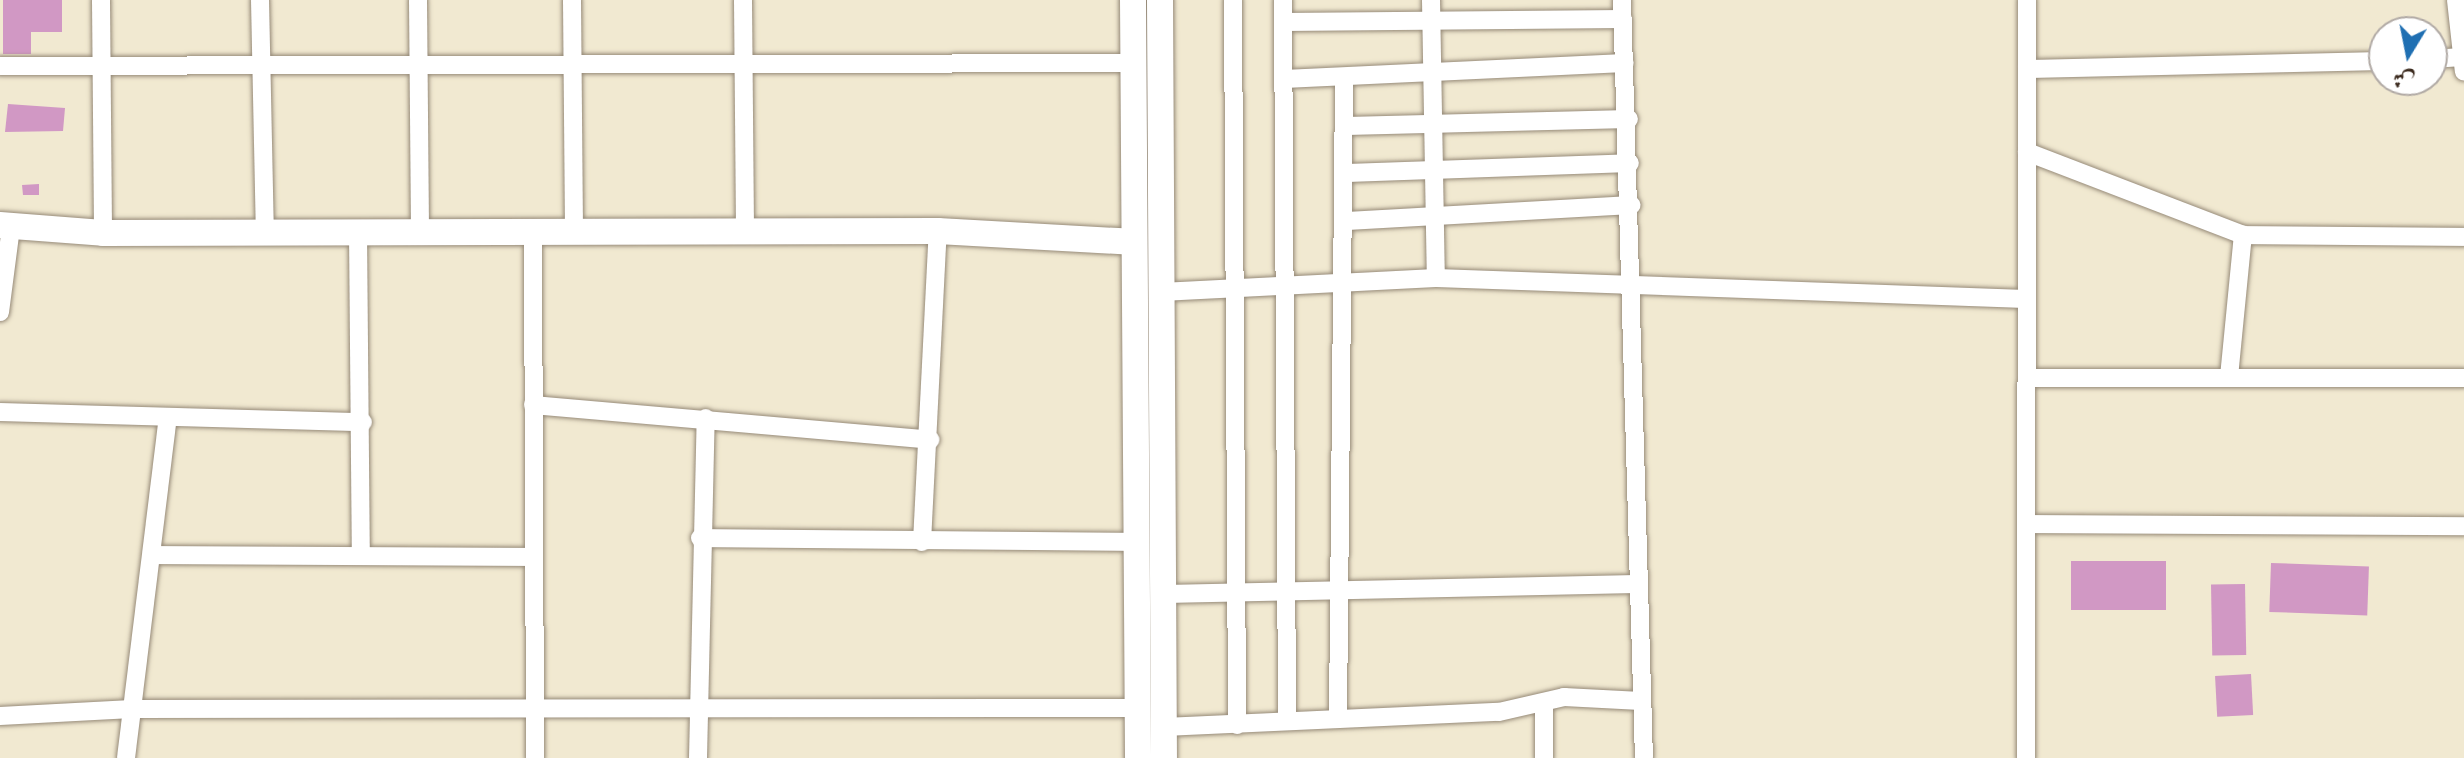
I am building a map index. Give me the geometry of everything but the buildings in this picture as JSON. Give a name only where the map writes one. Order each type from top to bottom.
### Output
[{"type":"street","points":[[101,0],[103,233]]},
{"type":"street","points":[[260,0],[265,232]]},
{"type":"street","points":[[418,0],[420,231]]},
{"type":"street","points":[[572,0],[574,232]]},
{"type":"street","points":[[743,0],[745,231]]},
{"type":"street","points":[[1133,0],[1132,253],[1138,758]]},
{"type":"street","points":[[1160,0],[1164,758]]},
{"type":"street","points":[[1233,0],[1238,286],[1237,725]]},
{"type":"street","points":[[1283,0],[1285,283],[1281,593],[1287,721]]},
{"type":"street","points":[[2026,758],[2027,0]]},
{"type":"street","points":[[2456,0],[2463,65]]},
{"type":"street","points":[[1283,22],[1431,9],[1623,10],[1635,282],[1644,758]]},
{"type":"street","points":[[1431,9],[1436,278]]},
{"type":"street","points":[[2027,69],[2368,61]]},
{"type":"street","points":[[0,66],[102,69],[418,64],[743,66],[1132,63]]},
{"type":"street","points":[[1284,79],[1433,75],[1625,63]]},
{"type":"street","points":[[1338,718],[1336,590],[1347,281],[1344,78]]},
{"type":"street","points":[[1346,126],[1629,119]]},
{"type":"street","points":[[2027,152],[2243,235],[2464,237]]},
{"type":"street","points":[[1347,173],[1630,163]]},
{"type":"street","points":[[1347,221],[1632,205]]},
{"type":"street","points":[[0,312],[6,226],[103,233],[938,231],[1132,253],[1161,264]]},
{"type":"street","points":[[358,231],[363,422],[361,555]]},
{"type":"street","points":[[922,542],[930,440],[938,231]]},
{"type":"street","points":[[533,232],[531,557],[535,758]]},
{"type":"street","points":[[2229,377],[2243,235]]},
{"type":"street","points":[[1161,292],[1285,283],[1436,278],[1635,282],[2026,299]]},
{"type":"street","points":[[2027,378],[2464,378]]},
{"type":"street","points":[[533,405],[930,440]]},
{"type":"street","points":[[0,412],[363,422]]},
{"type":"street","points":[[126,758],[168,418]]},
{"type":"street","points":[[698,758],[700,538],[706,418]]},
{"type":"street","points":[[2028,524],[2464,526]]},
{"type":"street","points":[[700,538],[1136,542]]},
{"type":"street","points":[[152,555],[531,557]]},
{"type":"street","points":[[1162,594],[1639,584]]},
{"type":"street","points":[[1164,727],[1499,712],[1588,696],[1641,701]]},
{"type":"street","points":[[1544,703],[1544,758]]},
{"type":"street","points":[[0,716],[132,709],[1138,708]]}]
